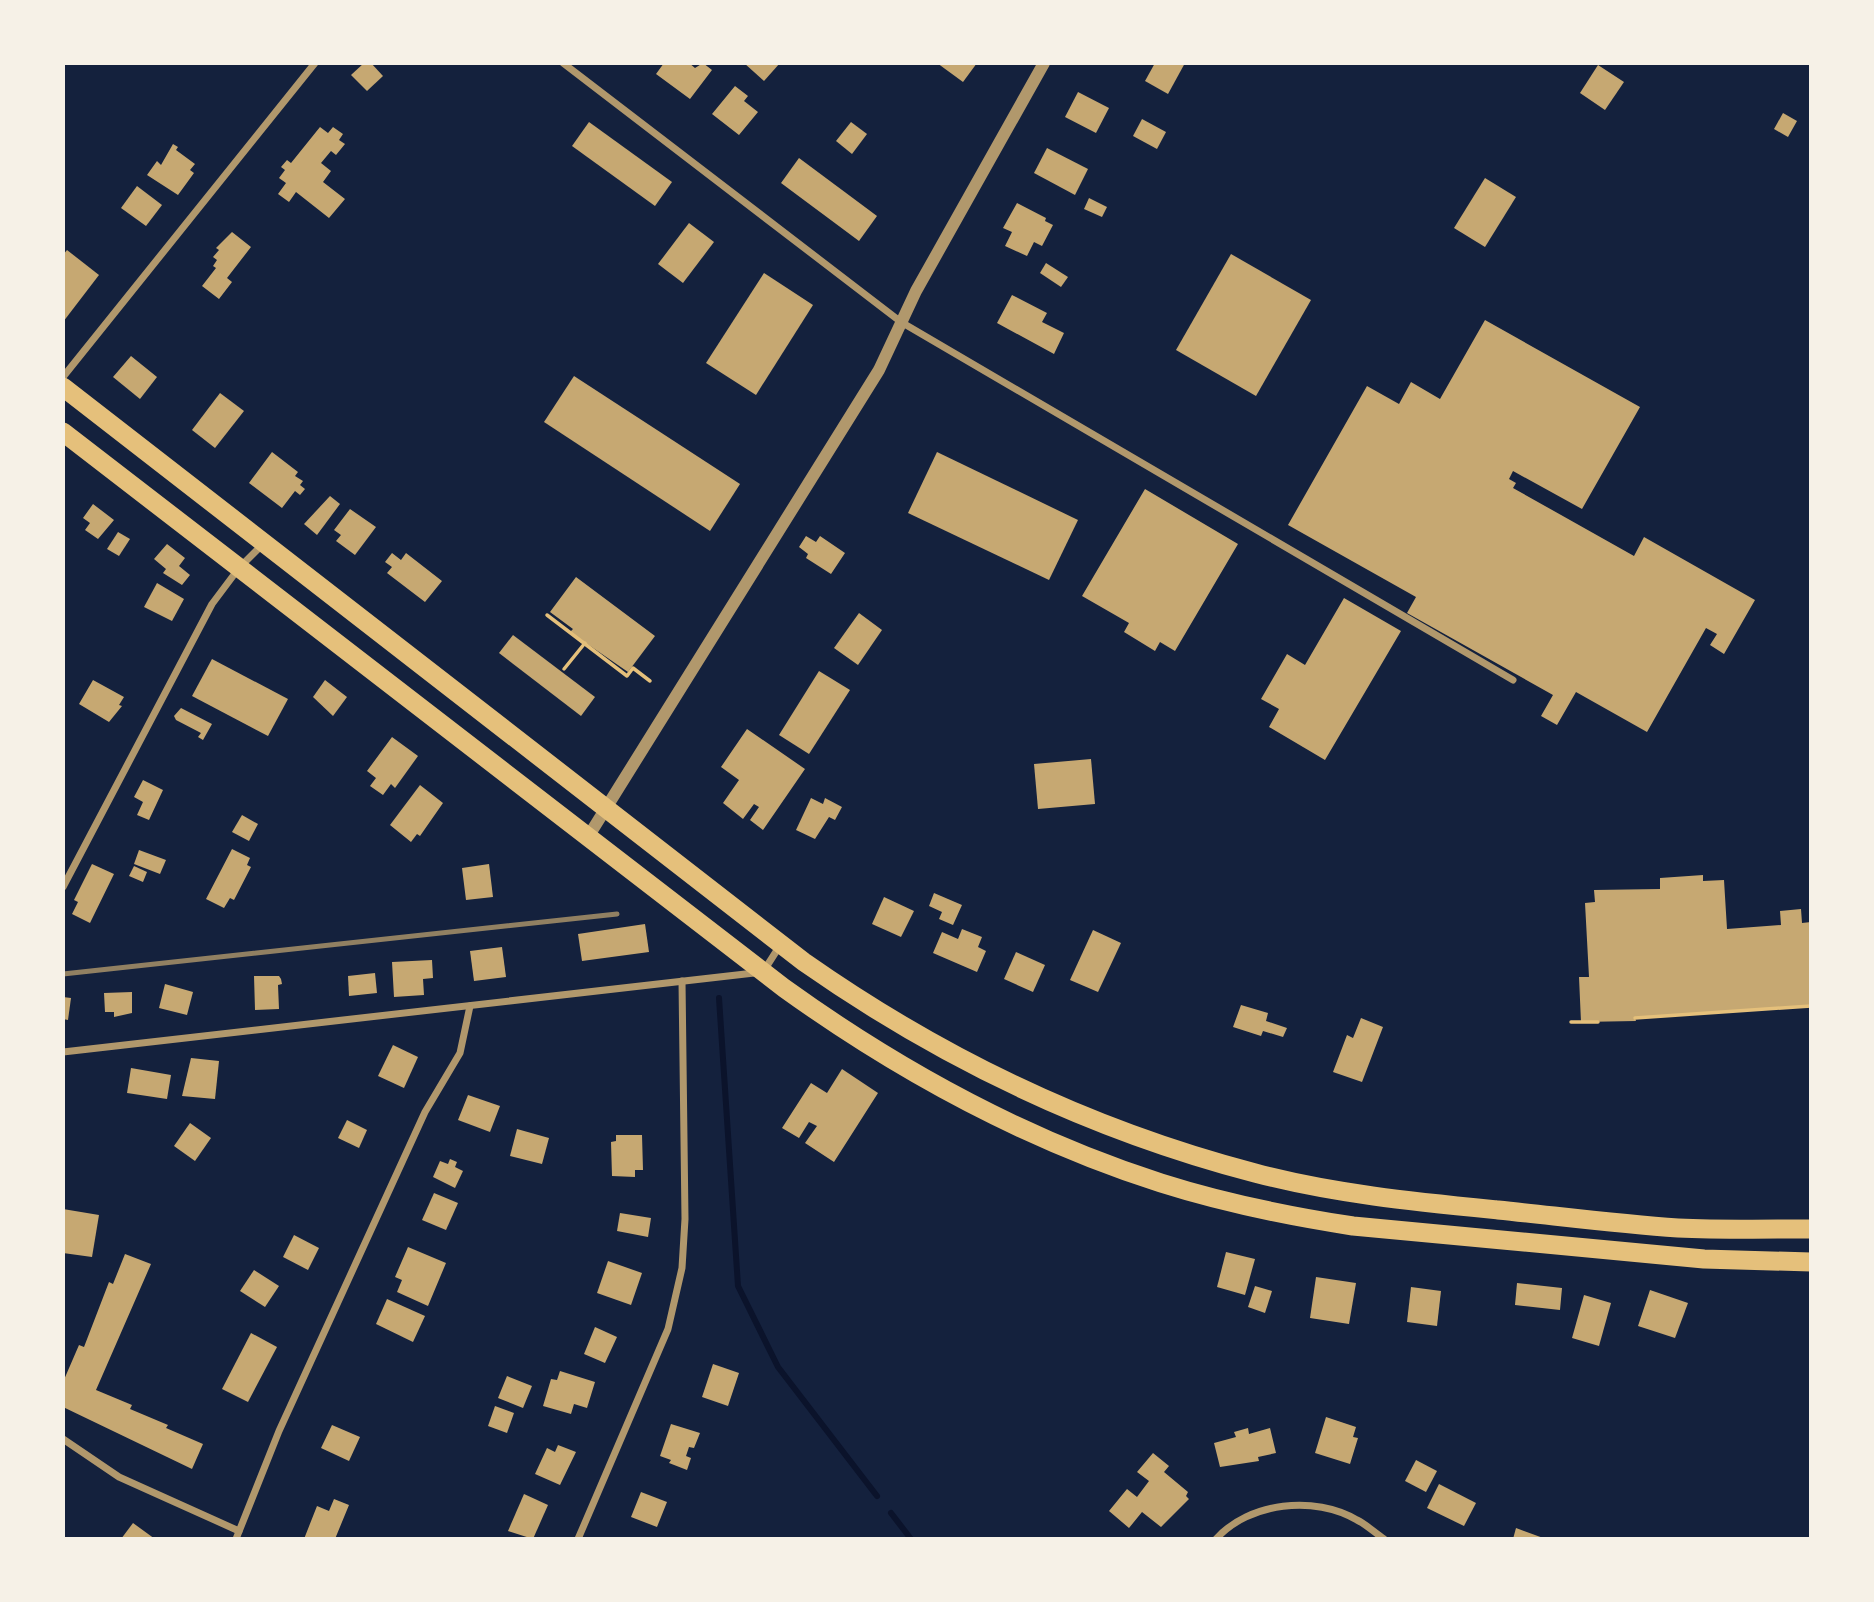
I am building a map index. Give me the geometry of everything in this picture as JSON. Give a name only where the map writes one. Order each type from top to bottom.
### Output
[{"type":"highway","points":[[63,387],[781,944],[873,1009],[954,1056],[1064,1107],[1172,1149],[1258,1174],[1422,1202],[1674,1227],[1811,1229]]},
{"type":"highway","points":[[63,432],[763,972],[855,1038],[939,1086],[1082,1153],[1159,1182],[1250,1207],[1353,1226],[1669,1256],[1811,1262]]},
{"type":"highway","points":[[1669,1256],[1674,1227]]},
{"type":"street","points":[[63,377],[315,63]]},
{"type":"street","points":[[563,63],[901,322],[1513,681]]},
{"type":"street","points":[[588,837],[608,809],[878,370],[901,322],[1044,63]]},
{"type":"street","points":[[63,887],[212,604],[239,568],[264,542]]},
{"type":"street","points":[[63,1052],[763,972],[781,944]]},
{"type":"street","points":[[578,1539],[668,1329],[682,1268],[685,1219],[682,981]]},
{"type":"street","points":[[236,1539],[279,1431],[414,1137],[460,1053],[470,1006]]},
{"type":"street","points":[[63,1438],[119,1477],[239,1531]]},
{"type":"street","points":[[1216,1539],[1226,1528],[1259,1511],[1302,1503],[1355,1518],[1384,1539]]},
{"type":"path","points":[[547,615],[627,676],[635,666],[650,681]]},
{"type":"path","points":[[564,669],[584,643]]},
{"type":"path","points":[[1635,1018],[1811,1006]]},
{"type":"path","points":[[1571,1021],[1598,1022]]},
{"type":"building","points":[[364,63],[371,63],[383,76],[367,91],[351,75]]},
{"type":"building","points":[[664,63],[689,63],[695,68],[703,63],[712,70],[690,99],[656,74]]},
{"type":"building","points":[[744,63],[780,63],[764,81]]},
{"type":"building","points":[[937,63],[977,63],[963,82]]},
{"type":"building","points":[[1155,63],[1185,63],[1168,94],[1145,81]]},
{"type":"building","points":[[1598,65],[1624,82],[1605,110],[1580,93]]},
{"type":"building","points":[[735,86],[748,96],[744,101],[758,112],[739,135],[712,114]]},
{"type":"building","points":[[1078,92],[1109,108],[1096,133],[1065,117]]},
{"type":"building","points":[[1783,113],[1797,121],[1788,137],[1774,129]]},
{"type":"building","points":[[1142,119],[1166,132],[1157,149],[1133,136]]},
{"type":"building","points":[[589,122],[672,182],[655,206],[572,146]]},
{"type":"building","points":[[851,122],[867,134],[852,154],[836,141]]},
{"type":"building","points":[[320,127],[328,133],[333,127],[343,134],[339,140],[345,144],[336,155],[331,151],[321,163],[331,171],[323,182],[345,199],[329,218],[296,192],[289,202],[278,194],[286,183],[279,178],[285,170],[281,167],[287,160],[291,163]]},
{"type":"building","points":[[173,144],[178,147],[176,150],[195,164],[190,170],[194,173],[178,195],[147,175],[157,161],[161,165]]},
{"type":"building","points":[[1047,148],[1088,169],[1075,195],[1034,173]]},
{"type":"building","points":[[799,158],[877,216],[859,241],[781,183]]},
{"type":"building","points":[[1485,178],[1516,197],[1485,247],[1454,228]]},
{"type":"building","points":[[137,186],[162,205],[146,226],[121,208]]},
{"type":"building","points":[[1089,198],[1107,207],[1102,217],[1084,209]]},
{"type":"building","points":[[1017,203],[1046,218],[1045,221],[1053,225],[1042,246],[1034,242],[1027,256],[1005,246],[1012,232],[1003,228]]},
{"type":"building","points":[[689,223],[714,242],[683,283],[658,264]]},
{"type":"building","points":[[232,232],[251,247],[227,278],[232,282],[219,299],[202,286],[216,268],[213,266],[217,260],[213,257],[219,250],[216,248]]},
{"type":"building","points":[[67,250],[99,275],[63,322],[63,255]]},
{"type":"building","points":[[1231,254],[1311,300],[1256,396],[1176,350]]},
{"type":"building","points":[[1046,263],[1068,277],[1061,287],[1040,273]]},
{"type":"building","points":[[764,273],[813,305],[756,395],[706,363]]},
{"type":"building","points":[[1012,295],[1047,313],[1042,322],[1064,333],[1054,354],[997,323]]},
{"type":"building","points":[[1485,320],[1640,407],[1582,509],[1513,471],[1509,479],[1516,483],[1513,488],[1634,556],[1644,537],[1755,600],[1724,654],[1710,645],[1717,634],[1706,628],[1647,732],[1576,692],[1557,725],[1541,716],[1553,695],[1407,613],[1416,597],[1288,525],[1367,386],[1399,404],[1411,382],[1440,399]]},
{"type":"building","points":[[131,356],[157,377],[140,399],[113,377]]},
{"type":"building","points":[[574,376],[740,484],[710,531],[544,422]]},
{"type":"building","points":[[220,393],[244,411],[215,448],[192,430]]},
{"type":"building","points":[[272,452],[298,472],[295,476],[303,481],[300,485],[305,489],[300,495],[295,491],[282,508],[249,483]]},
{"type":"building","points":[[937,452],[1078,520],[1049,580],[908,513]]},
{"type":"building","points":[[1145,489],[1238,544],[1175,651],[1160,642],[1155,651],[1124,632],[1129,623],[1082,596]]},
{"type":"building","points":[[330,496],[340,504],[317,535],[304,524]]},
{"type":"building","points":[[93,504],[114,520],[98,539],[85,530],[90,523],[83,518]]},
{"type":"building","points":[[350,509],[376,527],[355,555],[336,541],[341,535],[334,530]]},
{"type":"building","points":[[118,532],[130,539],[119,556],[107,549]]},
{"type":"building","points":[[806,536],[816,542],[820,536],[845,553],[831,574],[806,558],[808,554],[799,547]]},
{"type":"building","points":[[167,544],[185,558],[179,566],[190,575],[182,585],[163,573],[166,569],[154,559]]},
{"type":"building","points":[[392,553],[401,560],[406,553],[442,581],[425,602],[387,573],[392,567],[385,562]]},
{"type":"building","points":[[576,577],[655,636],[628,672],[570,632],[573,629],[550,612]]},
{"type":"building","points":[[157,583],[184,599],[172,621],[144,607]]},
{"type":"building","points":[[1344,598],[1401,631],[1325,760],[1269,727],[1279,709],[1261,699],[1287,654],[1305,665]]},
{"type":"building","points":[[859,613],[882,630],[858,665],[834,648]]},
{"type":"building","points":[[513,635],[595,697],[581,716],[499,653]]},
{"type":"building","points":[[212,659],[288,699],[268,736],[192,696]]},
{"type":"building","points":[[819,671],[850,690],[809,754],[779,735]]},
{"type":"building","points":[[93,680],[124,697],[119,705],[122,706],[109,722],[79,704]]},
{"type":"building","points":[[325,680],[347,697],[333,716],[313,697]]},
{"type":"building","points":[[181,708],[212,724],[203,740],[198,737],[201,733],[176,720],[174,716]]},
{"type":"building","points":[[747,729],[805,769],[763,830],[750,820],[759,807],[754,804],[743,819],[723,803],[739,780],[721,767]]},
{"type":"building","points":[[392,737],[418,756],[395,788],[391,784],[383,795],[370,786],[376,778],[367,771]]},
{"type":"building","points":[[1091,759],[1095,804],[1038,809],[1034,764]]},
{"type":"building","points":[[143,780],[163,790],[149,820],[137,815],[143,802],[134,797]]},
{"type":"building","points":[[420,785],[443,803],[420,836],[417,834],[411,842],[390,825]]},
{"type":"building","points":[[811,798],[823,804],[825,798],[842,807],[835,820],[829,817],[815,839],[796,830]]},
{"type":"building","points":[[242,815],[258,824],[249,841],[232,832]]},
{"type":"building","points":[[232,849],[250,858],[247,865],[251,867],[234,900],[230,898],[224,908],[206,899]]},
{"type":"building","points":[[139,850],[166,860],[160,874],[134,864]]},
{"type":"building","points":[[92,864],[114,874],[90,923],[72,914],[78,902],[74,900]]},
{"type":"building","points":[[489,864],[493,897],[466,900],[462,868]]},
{"type":"building","points":[[134,866],[147,872],[143,882],[129,876]]},
{"type":"building","points":[[1703,875],[1703,881],[1724,880],[1727,929],[1781,925],[1780,911],[1801,909],[1802,923],[1811,922],[1811,1006],[1635,1018],[1636,1021],[1581,1022],[1579,977],[1589,977],[1585,903],[1595,902],[1594,890],[1660,889],[1660,878]]},
{"type":"building","points":[[934,893],[962,905],[953,925],[939,919],[942,912],[929,906]]},
{"type":"building","points":[[884,897],[914,911],[901,937],[872,924]]},
{"type":"building","points":[[645,924],[649,952],[582,961],[578,934]]},
{"type":"building","points":[[962,929],[982,937],[978,947],[986,951],[977,972],[933,953],[942,932],[958,939]]},
{"type":"building","points":[[1093,930],[1121,943],[1098,992],[1070,980]]},
{"type":"building","points":[[502,947],[506,977],[474,981],[470,951]]},
{"type":"building","points":[[1016,952],[1045,965],[1033,992],[1004,979]]},
{"type":"building","points":[[432,960],[433,978],[423,979],[424,995],[394,997],[392,962]]},
{"type":"building","points":[[375,973],[377,993],[349,996],[348,976]]},
{"type":"building","points":[[254,976],[279,976],[282,984],[278,985],[279,1009],[255,1010]]},
{"type":"building","points":[[165,984],[193,992],[187,1015],[159,1008]]},
{"type":"building","points":[[132,992],[132,1013],[114,1017],[114,1012],[105,1012],[104,993]]},
{"type":"building","points":[[63,997],[71,998],[68,1020],[63,1019]]},
{"type":"building","points":[[1241,1005],[1268,1013],[1266,1021],[1287,1028],[1283,1037],[1263,1031],[1261,1036],[1233,1027]]},
{"type":"building","points":[[1361,1018],[1383,1027],[1362,1082],[1333,1072],[1347,1035],[1353,1038]]},
{"type":"building","points":[[393,1045],[418,1057],[404,1088],[378,1076]]},
{"type":"building","points":[[191,1058],[219,1061],[215,1099],[182,1096]]},
{"type":"building","points":[[131,1068],[171,1075],[167,1099],[127,1093]]},
{"type":"building","points":[[842,1069],[878,1093],[834,1162],[805,1143],[817,1126],[809,1122],[799,1138],[782,1128],[811,1083],[827,1093]]},
{"type":"building","points":[[468,1095],[500,1106],[490,1132],[458,1120]]},
{"type":"building","points":[[347,1120],[367,1130],[359,1148],[338,1138]]},
{"type":"building","points":[[190,1123],[211,1138],[195,1161],[174,1146]]},
{"type":"building","points":[[517,1129],[549,1138],[542,1164],[510,1156]]},
{"type":"building","points":[[616,1135],[642,1135],[643,1170],[635,1170],[635,1177],[612,1176],[611,1142],[616,1141]]},
{"type":"building","points":[[450,1159],[457,1162],[455,1167],[463,1171],[455,1188],[433,1177],[440,1161],[448,1164]]},
{"type":"building","points":[[434,1193],[458,1203],[446,1230],[422,1220]]},
{"type":"building","points":[[63,1209],[99,1215],[92,1257],[63,1253]]},
{"type":"building","points":[[620,1213],[651,1218],[648,1237],[617,1231]]},
{"type":"building","points":[[294,1235],[319,1248],[308,1270],[283,1257]]},
{"type":"building","points":[[408,1247],[446,1263],[428,1306],[397,1292],[402,1280],[395,1277]]},
{"type":"building","points":[[1226,1252],[1255,1259],[1245,1295],[1217,1287]]},
{"type":"building","points":[[125,1254],[151,1264],[96,1390],[132,1405],[130,1409],[203,1444],[192,1469],[63,1407],[63,1382],[79,1345],[84,1347],[109,1282],[113,1284]]},
{"type":"building","points":[[608,1261],[642,1273],[631,1305],[597,1293]]},
{"type":"building","points":[[254,1270],[279,1286],[265,1307],[240,1291]]},
{"type":"building","points":[[1316,1277],[1356,1283],[1349,1324],[1310,1318]]},
{"type":"building","points":[[1517,1283],[1562,1288],[1560,1310],[1515,1305]]},
{"type":"building","points":[[1255,1286],[1272,1291],[1265,1313],[1248,1307]]},
{"type":"building","points":[[1411,1287],[1441,1291],[1437,1326],[1407,1322]]},
{"type":"building","points":[[1650,1290],[1688,1303],[1675,1338],[1638,1326]]},
{"type":"building","points":[[1584,1295],[1611,1303],[1599,1346],[1572,1338]]},
{"type":"building","points":[[387,1299],[425,1316],[413,1342],[376,1324]]},
{"type":"building","points":[[595,1327],[617,1337],[605,1363],[584,1354]]},
{"type":"building","points":[[251,1333],[277,1347],[248,1402],[222,1389]]},
{"type":"building","points":[[713,1364],[739,1373],[728,1406],[702,1397]]},
{"type":"building","points":[[560,1371],[595,1382],[587,1408],[574,1404],[571,1414],[543,1406],[551,1379],[557,1380]]},
{"type":"building","points":[[507,1376],[532,1386],[523,1408],[498,1398]]},
{"type":"building","points":[[495,1406],[514,1413],[507,1433],[488,1426]]},
{"type":"building","points":[[1326,1417],[1356,1427],[1353,1437],[1358,1438],[1350,1464],[1315,1453]]},
{"type":"building","points":[[671,1424],[700,1433],[694,1448],[689,1447],[686,1456],[691,1458],[687,1470],[660,1456]]},
{"type":"building","points":[[332,1425],[360,1437],[349,1461],[321,1448]]},
{"type":"building","points":[[1248,1428],[1249,1434],[1270,1428],[1276,1453],[1258,1457],[1259,1461],[1220,1467],[1214,1443],[1236,1437],[1234,1432]]},
{"type":"building","points":[[558,1445],[576,1452],[560,1485],[535,1474],[547,1448],[555,1452]]},
{"type":"building","points":[[1153,1453],[1169,1466],[1164,1472],[1188,1492],[1186,1496],[1189,1499],[1161,1527],[1142,1512],[1129,1528],[1109,1511],[1127,1489],[1137,1497],[1149,1481],[1137,1472]]},
{"type":"building","points":[[1416,1460],[1437,1471],[1426,1492],[1405,1481]]},
{"type":"building","points":[[1439,1484],[1476,1503],[1464,1526],[1427,1508]]},
{"type":"building","points":[[641,1492],[667,1502],[657,1527],[631,1517]]},
{"type":"building","points":[[524,1494],[548,1505],[533,1539],[508,1531]]},
{"type":"building","points":[[334,1499],[349,1505],[335,1539],[304,1539],[317,1506],[329,1511]]},
{"type":"building","points":[[133,1523],[155,1539],[121,1539]]},
{"type":"building","points":[[1516,1528],[1546,1539],[1513,1539]]},
{"type":"waterway","points":[[719,998],[738,1286],[778,1367],[877,1496]]},
{"type":"waterway","points":[[891,1513],[911,1539]]},
{"type":"railway","points":[[63,974],[617,914]]}]
